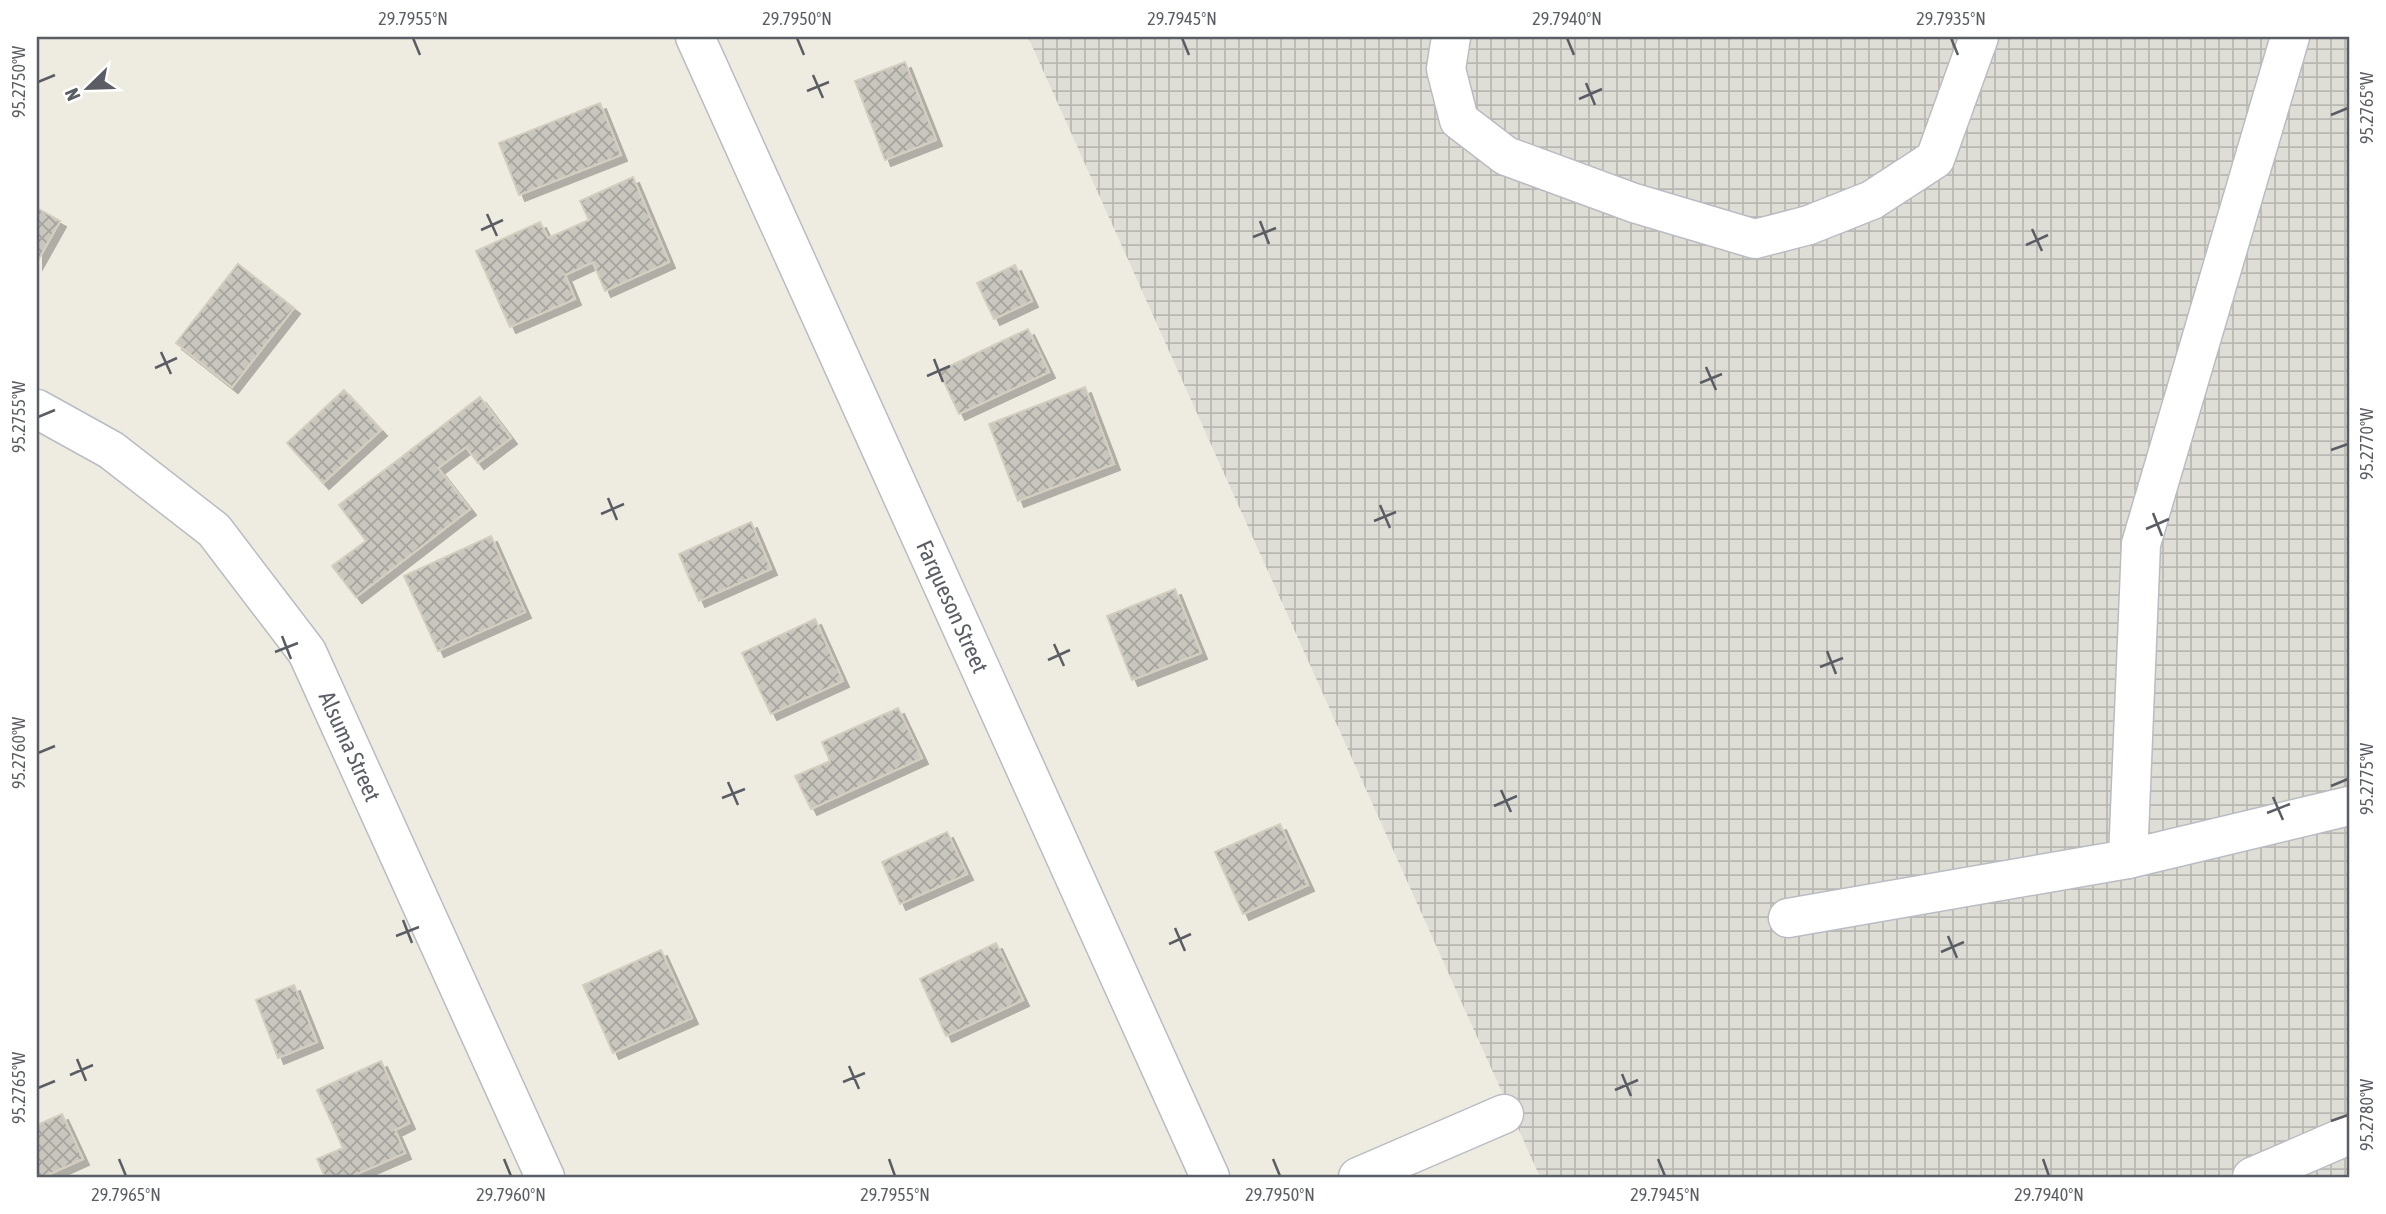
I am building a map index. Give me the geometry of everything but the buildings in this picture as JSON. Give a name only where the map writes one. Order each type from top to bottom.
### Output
[{"type":"street","name":"Farqueson Street","points":[[695,37],[1210,1177]]},
{"type":"street","points":[[1451,37],[1446,69],[1459,120],[1506,156],[1634,204],[1755,240],[1809,225],[1872,200],[1935,159],[1979,37]]},
{"type":"street","points":[[2128,859],[2141,544],[2290,37]]},
{"type":"street","name":"Alsuma Street","points":[[37,409],[111,450],[214,530],[307,652],[545,1177]]},
{"type":"street","points":[[1788,918],[2128,859],[2349,806]]},
{"type":"street","points":[[1357,1177],[1504,1114]]},
{"type":"street","points":[[2252,1177],[2349,1135]]},
{"type":"shaded area","points":[[1028,37],[2349,37],[2349,1177],[1540,1177]]}]
